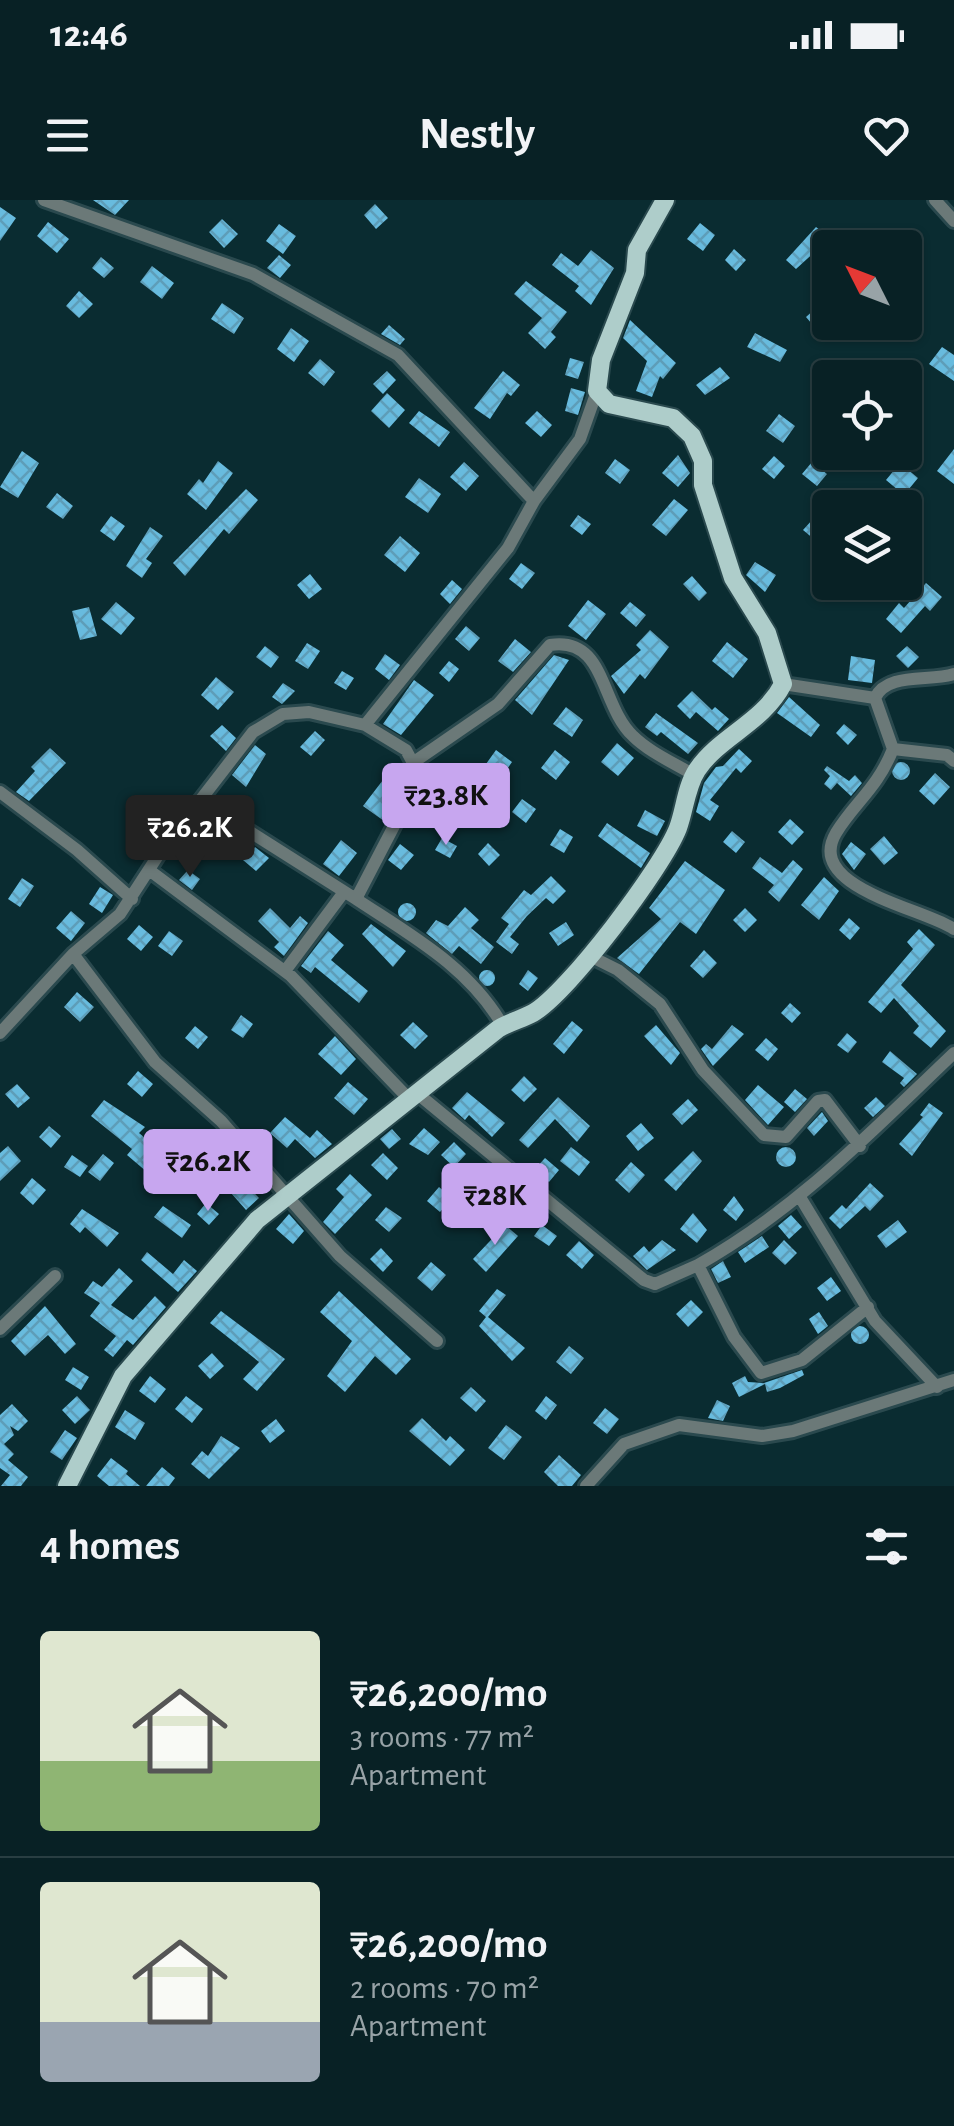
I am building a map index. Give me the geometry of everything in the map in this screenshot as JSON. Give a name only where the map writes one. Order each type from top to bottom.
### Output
[{"type":"main road","points":[[67,1486],[122,1376],[208,1274],[284,1196],[503,1026],[534,1013],[588,956],[652,874],[678,828],[694,775],[703,762],[760,716],[782,684],[767,633],[733,578],[703,486],[703,461],[692,436],[672,418],[610,404],[597,392],[601,360],[635,274],[637,250],[665,200]]},
{"type":"street","points":[[44,200],[252,274],[398,354],[534,501]]},
{"type":"street","points":[[935,200],[954,221]]},
{"type":"street","points":[[365,725],[490,572],[534,501],[580,439],[597,392]]},
{"type":"street","points":[[414,762],[498,704],[550,645],[560,643],[579,646],[593,656],[612,709],[633,736],[694,775]]},
{"type":"street","points":[[954,674],[933,681],[892,681],[880,687],[876,698],[892,749],[870,794],[838,830],[828,851],[830,860],[868,893],[954,929]]},
{"type":"street","points":[[782,684],[876,698]]},
{"type":"street","points":[[0,1033],[73,954],[132,899],[149,870],[253,732],[283,714],[310,712],[365,725],[406,750],[420,776],[416,792],[350,896],[285,971]]},
{"type":"street","points":[[892,749],[946,755],[954,762]]},
{"type":"street","points":[[0,792],[77,850],[132,899]]},
{"type":"street","points":[[200,800],[292,854],[464,973],[486,996],[503,1026]]},
{"type":"street","points":[[149,870],[285,971],[413,1097],[644,1280],[656,1284],[698,1264],[800,1197],[860,1146],[954,1052]]},
{"type":"street","points":[[73,954],[155,1062],[221,1120],[340,1256],[437,1341]]},
{"type":"street","points":[[588,956],[618,970],[660,1004],[703,1070],[764,1135],[786,1137],[818,1100],[825,1100],[860,1146]]},
{"type":"street","points":[[800,1197],[876,1321],[938,1387]]},
{"type":"street","points":[[698,1264],[734,1337],[761,1373],[802,1360],[868,1307]]},
{"type":"street","points":[[0,1329],[54,1276]]},
{"type":"street","points":[[586,1486],[624,1444],[679,1425],[762,1436],[778,1434],[954,1380]]},
{"type":"building","points":[[93,200],[129,200],[115,215]]},
{"type":"building","points":[[375,204],[388,218],[376,229],[364,215]]},
{"type":"building","points":[[0,207],[16,218],[0,241]]},
{"type":"building","points":[[222,219],[238,234],[224,248],[209,232]]},
{"type":"building","points":[[48,222],[69,239],[57,253],[37,236]]},
{"type":"building","points":[[700,223],[715,235],[703,251],[687,239]]},
{"type":"building","points":[[279,224],[296,236],[283,254],[266,241]]},
{"type":"building","points":[[812,231],[812,254],[796,269],[786,260]]},
{"type":"building","points":[[734,249],[746,260],[736,271],[725,260]]},
{"type":"building","points":[[591,250],[614,268],[591,305],[575,291],[579,286],[552,265],[561,253],[578,266]]},
{"type":"building","points":[[279,255],[291,265],[280,278],[267,268]]},
{"type":"building","points":[[101,257],[114,268],[104,278],[92,268]]},
{"type":"building","points":[[152,266],[174,283],[162,299],[140,282]]},
{"type":"building","points":[[526,281],[567,312],[551,332],[556,337],[545,349],[528,333],[542,318],[514,294]]},
{"type":"building","points":[[79,291],[93,304],[79,318],[66,306]]},
{"type":"building","points":[[222,303],[244,318],[234,334],[211,319]]},
{"type":"building","points":[[630,320],[676,363],[663,379],[660,376],[652,397],[636,391],[647,361],[623,338]]},
{"type":"building","points":[[389,325],[405,339],[400,345],[381,334]]},
{"type":"building","points":[[291,328],[309,341],[294,362],[277,349]]},
{"type":"building","points":[[755,333],[787,350],[780,362],[747,347]]},
{"type":"building","points":[[942,347],[954,355],[954,381],[929,364]]},
{"type":"building","points":[[570,358],[584,362],[578,379],[565,375]]},
{"type":"building","points":[[320,359],[335,372],[324,386],[308,373]]},
{"type":"building","points":[[720,367],[730,378],[705,395],[696,385]]},
{"type":"building","points":[[387,371],[396,380],[383,394],[373,384]]},
{"type":"building","points":[[503,371],[520,385],[511,396],[507,393],[490,419],[474,408]]},
{"type":"building","points":[[571,388],[585,392],[578,415],[565,411]]},
{"type":"building","points":[[387,393],[405,410],[389,428],[371,411]]},
{"type":"building","points":[[419,411],[450,432],[439,447],[409,423]]},
{"type":"building","points":[[537,411],[552,425],[541,437],[525,423]]},
{"type":"building","points":[[779,414],[795,426],[783,443],[766,431]]},
{"type":"building","points":[[954,449],[954,484],[937,471]]},
{"type":"building","points":[[22,451],[39,463],[18,498],[0,487]]},
{"type":"building","points":[[678,455],[690,473],[678,487],[662,473]]},
{"type":"building","points":[[774,456],[785,466],[774,479],[762,469]]},
{"type":"building","points":[[615,459],[630,470],[620,484],[605,473]]},
{"type":"building","points":[[218,461],[233,473],[206,510],[187,494],[199,479],[203,483]]},
{"type":"building","points":[[464,462],[479,476],[466,491],[450,477]]},
{"type":"building","points":[[812,462],[812,470],[827,474],[817,486],[802,474]]},
{"type":"building","points":[[894,470],[908,470],[918,478],[908,490],[898,490],[886,480]]},
{"type":"building","points":[[419,478],[441,494],[428,513],[405,497]]},
{"type":"building","points":[[246,489],[258,500],[229,534],[224,529],[185,576],[173,563]]},
{"type":"building","points":[[57,493],[73,506],[63,519],[46,507]]},
{"type":"building","points":[[674,499],[688,510],[666,536],[652,525]]},
{"type":"building","points":[[578,515],[591,524],[582,535],[570,526]]},
{"type":"building","points":[[111,516],[125,526],[114,541],[100,531]]},
{"type":"building","points":[[812,520],[812,538],[803,530]]},
{"type":"building","points":[[150,527],[163,536],[146,559],[152,563],[142,578],[126,566]]},
{"type":"building","points":[[400,536],[420,553],[405,572],[384,555]]},
{"type":"building","points":[[755,562],[776,575],[765,592],[746,575]]},
{"type":"building","points":[[521,563],[535,573],[522,589],[509,579]]},
{"type":"building","points":[[310,574],[322,589],[309,599],[297,585]]},
{"type":"building","points":[[692,576],[707,593],[699,601],[683,584]]},
{"type":"building","points":[[452,580],[462,589],[450,604],[440,594]]},
{"type":"building","points":[[926,583],[942,597],[930,611],[925,606],[901,633],[886,619],[899,603],[904,608],[911,600],[922,600]]},
{"type":"building","points":[[588,600],[606,614],[586,640],[568,626]]},
{"type":"building","points":[[116,602],[135,618],[121,635],[101,619]]},
{"type":"building","points":[[630,602],[646,615],[636,627],[620,613]]},
{"type":"building","points":[[89,607],[97,636],[80,640],[72,611]]},
{"type":"building","points":[[466,626],[480,638],[469,651],[455,639]]},
{"type":"building","points":[[650,630],[669,647],[645,679],[640,674],[624,694],[611,676],[641,650],[636,645]]},
{"type":"building","points":[[515,639],[531,652],[513,672],[498,661]]},
{"type":"building","points":[[727,642],[748,659],[733,678],[712,661]]},
{"type":"building","points":[[307,643],[320,651],[308,669],[295,661]]},
{"type":"building","points":[[265,646],[279,657],[271,668],[256,657]]},
{"type":"building","points":[[907,646],[919,657],[908,668],[896,656]]},
{"type":"building","points":[[385,654],[400,665],[389,680],[375,669]]},
{"type":"building","points":[[554,655],[569,660],[532,715],[515,700]]},
{"type":"building","points":[[851,656],[875,660],[872,683],[848,680]]},
{"type":"building","points":[[449,661],[459,669],[449,682],[439,673]]},
{"type":"building","points":[[342,671],[354,678],[346,690],[334,683]]},
{"type":"building","points":[[216,677],[234,692],[218,710],[201,695]]},
{"type":"building","points":[[414,680],[434,695],[401,735],[383,724]]},
{"type":"building","points":[[283,683],[295,691],[282,704],[272,697]]},
{"type":"building","points":[[692,691],[712,710],[715,707],[729,719],[718,731],[696,712],[690,719],[677,706]]},
{"type":"building","points":[[789,697],[820,725],[811,737],[777,713]]},
{"type":"building","points":[[566,707],[583,720],[572,737],[553,724]]},
{"type":"building","points":[[656,713],[698,743],[688,754],[661,732],[657,736],[645,727]]},
{"type":"building","points":[[844,724],[857,735],[848,745],[836,733]]},
{"type":"building","points":[[222,725],[236,738],[226,751],[210,736]]},
{"type":"building","points":[[315,731],[325,740],[311,756],[300,747]]},
{"type":"building","points":[[617,743],[634,758],[618,776],[601,762]]},
{"type":"building","points":[[255,745],[266,754],[246,787],[232,775]]},
{"type":"building","points":[[50,748],[66,763],[29,801],[16,792],[35,771],[31,767]]},
{"type":"building","points":[[739,749],[752,761],[741,773],[736,768],[710,800],[719,806],[710,821],[696,812],[704,783],[716,767],[723,766]]},
{"type":"building","points":[[496,750],[512,762],[503,775],[486,764]]},
{"type":"building","points":[[555,750],[570,762],[556,780],[541,768]]},
{"type":"building","points":[[901,762],[910,771],[901,780],[892,771]]},
{"type":"building","points":[[396,763],[409,776],[384,821],[363,806]]},
{"type":"building","points":[[827,766],[849,781],[855,775],[862,783],[851,796],[837,783],[831,790],[824,784],[830,776],[824,770]]},
{"type":"building","points":[[935,773],[950,787],[934,805],[919,791]]},
{"type":"building","points":[[522,799],[536,809],[526,823],[512,812]]},
{"type":"building","points":[[645,810],[665,821],[657,836],[637,826]]},
{"type":"building","points":[[790,819],[804,832],[792,845],[778,832]]},
{"type":"building","points":[[607,823],[650,853],[641,868],[598,836]]},
{"type":"building","points":[[220,825],[232,833],[220,846],[210,836]]},
{"type":"building","points":[[560,829],[573,837],[564,853],[550,845]]},
{"type":"building","points":[[732,831],[745,842],[736,853],[723,842]]},
{"type":"building","points":[[884,836],[898,853],[884,865],[870,849]]},
{"type":"building","points":[[442,838],[457,846],[450,858],[435,850]]},
{"type":"building","points":[[194,840],[205,850],[195,861],[185,850]]},
{"type":"building","points":[[341,840],[357,853],[339,876],[323,864]]},
{"type":"building","points":[[851,842],[866,854],[854,870],[842,854]]},
{"type":"building","points":[[488,843],[500,855],[489,866],[478,854]]},
{"type":"building","points":[[400,844],[414,855],[401,870],[388,860]]},
{"type":"building","points":[[255,847],[269,858],[256,871],[243,860]]},
{"type":"building","points":[[760,857],[782,873],[793,860],[803,869],[779,902],[768,892],[774,885],[752,868]]},
{"type":"building","points":[[685,861],[725,890],[696,934],[680,922],[639,974],[617,958],[661,919],[649,908]]},
{"type":"building","points":[[188,870],[200,879],[192,890],[179,880]]},
{"type":"building","points":[[551,876],[566,891],[553,904],[546,898],[527,916],[510,937],[519,944],[512,954],[496,942],[509,924],[501,918],[524,890],[531,895]]},
{"type":"building","points":[[824,877],[839,891],[819,920],[801,905]]},
{"type":"building","points":[[22,878],[34,886],[20,907],[8,899]]},
{"type":"building","points":[[100,887],[113,895],[102,913],[89,904]]},
{"type":"building","points":[[407,903],[414,905],[414,919],[407,921],[400,919],[398,912],[400,905]]},
{"type":"building","points":[[465,907],[479,920],[471,928],[494,947],[481,964],[459,946],[452,954],[426,933],[436,920],[448,926]]},
{"type":"building","points":[[270,908],[290,928],[300,916],[308,923],[284,956],[274,947],[279,942],[258,921]]},
{"type":"building","points":[[745,908],[757,920],[745,932],[733,920]]},
{"type":"building","points":[[71,911],[85,923],[71,941],[56,928]]},
{"type":"building","points":[[849,918],[860,928],[850,940],[839,930]]},
{"type":"building","points":[[566,922],[574,935],[558,946],[549,933]]},
{"type":"building","points":[[371,924],[406,951],[393,967],[362,934]]},
{"type":"building","points":[[139,925],[153,937],[141,951],[127,939]]},
{"type":"building","points":[[919,929],[935,945],[901,985],[946,1031],[931,1048],[913,1033],[919,1026],[894,998],[881,1013],[868,1002],[913,949],[907,942]]},
{"type":"building","points":[[169,931],[183,941],[172,956],[158,946]]},
{"type":"building","points":[[328,931],[344,945],[331,960],[368,991],[359,1003],[315,967],[311,973],[301,966]]},
{"type":"building","points":[[704,950],[717,963],[703,978],[690,966]]},
{"type":"building","points":[[487,970],[495,978],[487,986],[479,978]]},
{"type":"building","points":[[528,970],[538,978],[528,991],[519,984]]},
{"type":"building","points":[[77,992],[94,1007],[80,1022],[64,1007]]},
{"type":"building","points":[[790,1003],[801,1013],[792,1023],[781,1013]]},
{"type":"building","points":[[241,1015],[253,1024],[243,1038],[231,1030]]},
{"type":"building","points":[[572,1021],[583,1030],[564,1054],[553,1044]]},
{"type":"building","points":[[413,1022],[428,1036],[415,1049],[400,1035]]},
{"type":"building","points":[[656,1025],[680,1053],[671,1065],[644,1036]]},
{"type":"building","points":[[732,1025],[744,1034],[713,1066],[701,1049],[706,1044],[712,1049]]},
{"type":"building","points":[[195,1026],[208,1037],[198,1049],[185,1038]]},
{"type":"building","points":[[847,1033],[857,1042],[848,1053],[837,1045]]},
{"type":"building","points":[[335,1036],[356,1059],[341,1075],[318,1054]]},
{"type":"building","points":[[766,1038],[778,1049],[768,1061],[755,1050]]},
{"type":"building","points":[[890,1051],[917,1074],[904,1087],[900,1083],[904,1078],[882,1062]]},
{"type":"building","points":[[138,1071],[153,1084],[142,1097],[127,1084]]},
{"type":"building","points":[[524,1076],[537,1089],[524,1102],[511,1090]]},
{"type":"building","points":[[348,1082],[368,1099],[354,1115],[334,1098]]},
{"type":"building","points":[[17,1084],[30,1098],[18,1108],[5,1094]]},
{"type":"building","points":[[758,1085],[784,1107],[768,1125],[745,1100]]},
{"type":"building","points":[[795,1089],[807,1099],[795,1112],[784,1102]]},
{"type":"building","points":[[467,1092],[505,1123],[492,1137],[469,1115],[465,1120],[452,1108]]},
{"type":"building","points":[[558,1097],[590,1126],[577,1142],[555,1119],[528,1148],[519,1140]]},
{"type":"building","points":[[876,1097],[885,1106],[873,1117],[864,1108]]},
{"type":"building","points":[[688,1099],[698,1110],[682,1125],[672,1114]]},
{"type":"building","points":[[104,1100],[145,1127],[139,1133],[156,1147],[165,1135],[182,1147],[154,1178],[127,1155],[132,1149],[91,1116]]},
{"type":"building","points":[[929,1103],[943,1113],[912,1156],[899,1144],[923,1117],[920,1115]]},
{"type":"building","points":[[822,1112],[828,1121],[814,1136],[807,1128]]},
{"type":"building","points":[[285,1117],[310,1138],[317,1130],[332,1144],[315,1158],[295,1139],[287,1148],[270,1133]]},
{"type":"building","points":[[641,1123],[654,1138],[638,1151],[626,1136]]},
{"type":"building","points":[[49,1126],[61,1136],[51,1148],[39,1137]]},
{"type":"building","points":[[424,1128],[440,1142],[428,1155],[409,1144]]},
{"type":"building","points":[[392,1129],[401,1139],[389,1149],[380,1139]]},
{"type":"building","points":[[215,1136],[234,1154],[224,1164],[205,1146]]},
{"type":"building","points":[[454,1142],[466,1154],[454,1167],[441,1155]]},
{"type":"building","points":[[8,1146],[21,1161],[0,1181],[0,1153]]},
{"type":"building","points":[[571,1147],[590,1162],[579,1176],[560,1161]]},
{"type":"building","points":[[782,1147],[790,1147],[796,1157],[790,1167],[782,1167],[776,1161],[776,1153]]},
{"type":"building","points":[[693,1151],[702,1161],[676,1191],[664,1180]]},
{"type":"building","points":[[383,1153],[398,1168],[387,1180],[371,1165]]},
{"type":"building","points":[[103,1154],[114,1163],[100,1181],[88,1172]]},
{"type":"building","points":[[72,1155],[88,1166],[80,1177],[64,1167]]},
{"type":"building","points":[[545,1158],[559,1170],[549,1182],[535,1169]]},
{"type":"building","points":[[631,1162],[645,1175],[629,1193],[615,1180]]},
{"type":"building","points":[[211,1170],[226,1182],[218,1193],[203,1181]]},
{"type":"building","points":[[350,1174],[372,1195],[335,1234],[323,1222],[344,1197],[336,1189]]},
{"type":"building","points":[[32,1178],[46,1190],[33,1205],[20,1193]]},
{"type":"building","points":[[244,1182],[259,1198],[246,1210],[231,1193]]},
{"type":"building","points":[[504,1183],[524,1199],[515,1211],[495,1195]]},
{"type":"building","points":[[870,1183],[884,1196],[870,1211],[865,1206],[840,1229],[829,1218],[842,1205],[846,1209]]},
{"type":"building","points":[[439,1187],[452,1198],[440,1212],[427,1201]]},
{"type":"building","points":[[734,1196],[744,1210],[736,1221],[723,1210]]},
{"type":"building","points":[[206,1203],[219,1214],[209,1225],[197,1214]]},
{"type":"building","points":[[163,1206],[191,1225],[182,1238],[154,1217]]},
{"type":"building","points":[[386,1207],[402,1218],[389,1232],[375,1220]]},
{"type":"building","points":[[82,1209],[119,1233],[107,1247],[85,1227],[80,1233],[70,1224]]},
{"type":"building","points":[[693,1213],[707,1230],[697,1243],[680,1229]]},
{"type":"building","points":[[289,1214],[304,1231],[293,1244],[276,1229]]},
{"type":"building","points":[[791,1215],[802,1227],[789,1239],[778,1226]]},
{"type":"building","points":[[898,1220],[907,1232],[886,1248],[877,1236]]},
{"type":"building","points":[[505,1225],[518,1236],[486,1272],[473,1259]]},
{"type":"building","points":[[542,1225],[557,1236],[549,1246],[534,1236]]},
{"type":"building","points":[[762,1236],[769,1247],[745,1263],[738,1252]]},
{"type":"building","points":[[662,1240],[676,1250],[647,1270],[633,1256],[644,1246],[649,1252]]},
{"type":"building","points":[[784,1240],[797,1253],[785,1265],[772,1253]]},
{"type":"building","points":[[579,1241],[594,1255],[582,1269],[566,1255]]},
{"type":"building","points":[[381,1248],[393,1261],[383,1272],[370,1259]]},
{"type":"building","points":[[147,1252],[173,1274],[184,1260],[197,1271],[178,1292],[141,1260]]},
{"type":"building","points":[[723,1261],[731,1277],[718,1283],[711,1269]]},
{"type":"building","points":[[431,1262],[446,1275],[432,1291],[417,1278]]},
{"type":"building","points":[[119,1268],[133,1281],[111,1305],[133,1320],[155,1296],[166,1307],[133,1345],[127,1340],[113,1357],[104,1350],[116,1336],[90,1316],[100,1303],[84,1293],[93,1281],[102,1287]]},
{"type":"building","points":[[831,1277],[841,1291],[827,1301],[817,1288]]},
{"type":"building","points":[[497,1289],[506,1295],[488,1317],[525,1348],[512,1361],[479,1326],[486,1317],[479,1311]]},
{"type":"building","points":[[339,1291],[411,1359],[396,1375],[375,1356],[345,1392],[327,1376],[352,1341],[320,1312]]},
{"type":"building","points":[[691,1300],[703,1312],[688,1327],[676,1314]]},
{"type":"building","points":[[45,1306],[76,1344],[65,1354],[48,1335],[25,1356],[11,1341]]},
{"type":"building","points":[[221,1311],[285,1359],[257,1391],[243,1379],[259,1362],[210,1323]]},
{"type":"building","points":[[819,1312],[828,1326],[818,1334],[809,1319]]},
{"type":"building","points":[[860,1326],[867,1328],[867,1342],[860,1344],[853,1342],[851,1335],[853,1328]]},
{"type":"building","points":[[569,1346],[584,1358],[571,1374],[556,1362]]},
{"type":"building","points":[[212,1353],[224,1366],[210,1379],[198,1366]]},
{"type":"building","points":[[73,1367],[89,1377],[81,1390],[65,1380]]},
{"type":"building","points":[[802,1370],[804,1375],[767,1392],[765,1384],[739,1397],[732,1383],[745,1376],[748,1382],[764,1383]]},
{"type":"building","points":[[150,1376],[166,1389],[155,1403],[139,1391]]},
{"type":"building","points":[[471,1387],[486,1401],[476,1412],[460,1398]]},
{"type":"building","points":[[77,1396],[90,1410],[75,1424],[62,1410]]},
{"type":"building","points":[[186,1396],[203,1409],[192,1423],[175,1409]]},
{"type":"building","points":[[546,1396],[557,1405],[546,1420],[535,1411]]},
{"type":"building","points":[[717,1400],[730,1406],[723,1421],[708,1418]]},
{"type":"building","points":[[12,1404],[28,1421],[18,1431],[10,1426],[14,1435],[4,1444],[14,1454],[8,1460],[28,1477],[21,1486],[1,1486],[10,1475],[0,1468],[0,1415]]},
{"type":"building","points":[[605,1408],[619,1419],[607,1434],[593,1423]]},
{"type":"building","points":[[125,1410],[145,1423],[135,1440],[115,1427]]},
{"type":"building","points":[[422,1418],[446,1441],[450,1436],[465,1450],[450,1466],[409,1431]]},
{"type":"building","points":[[276,1419],[285,1431],[270,1443],[261,1431]]},
{"type":"building","points":[[506,1425],[522,1437],[504,1460],[488,1448]]},
{"type":"building","points":[[65,1430],[77,1438],[62,1460],[50,1452]]},
{"type":"building","points":[[221,1436],[240,1448],[209,1479],[191,1464],[202,1451],[208,1456]]},
{"type":"building","points":[[559,1455],[581,1475],[572,1486],[558,1486],[544,1472]]},
{"type":"building","points":[[111,1458],[140,1486],[109,1486],[97,1476]]},
{"type":"building","points":[[162,1467],[175,1478],[169,1486],[146,1486]]}]
